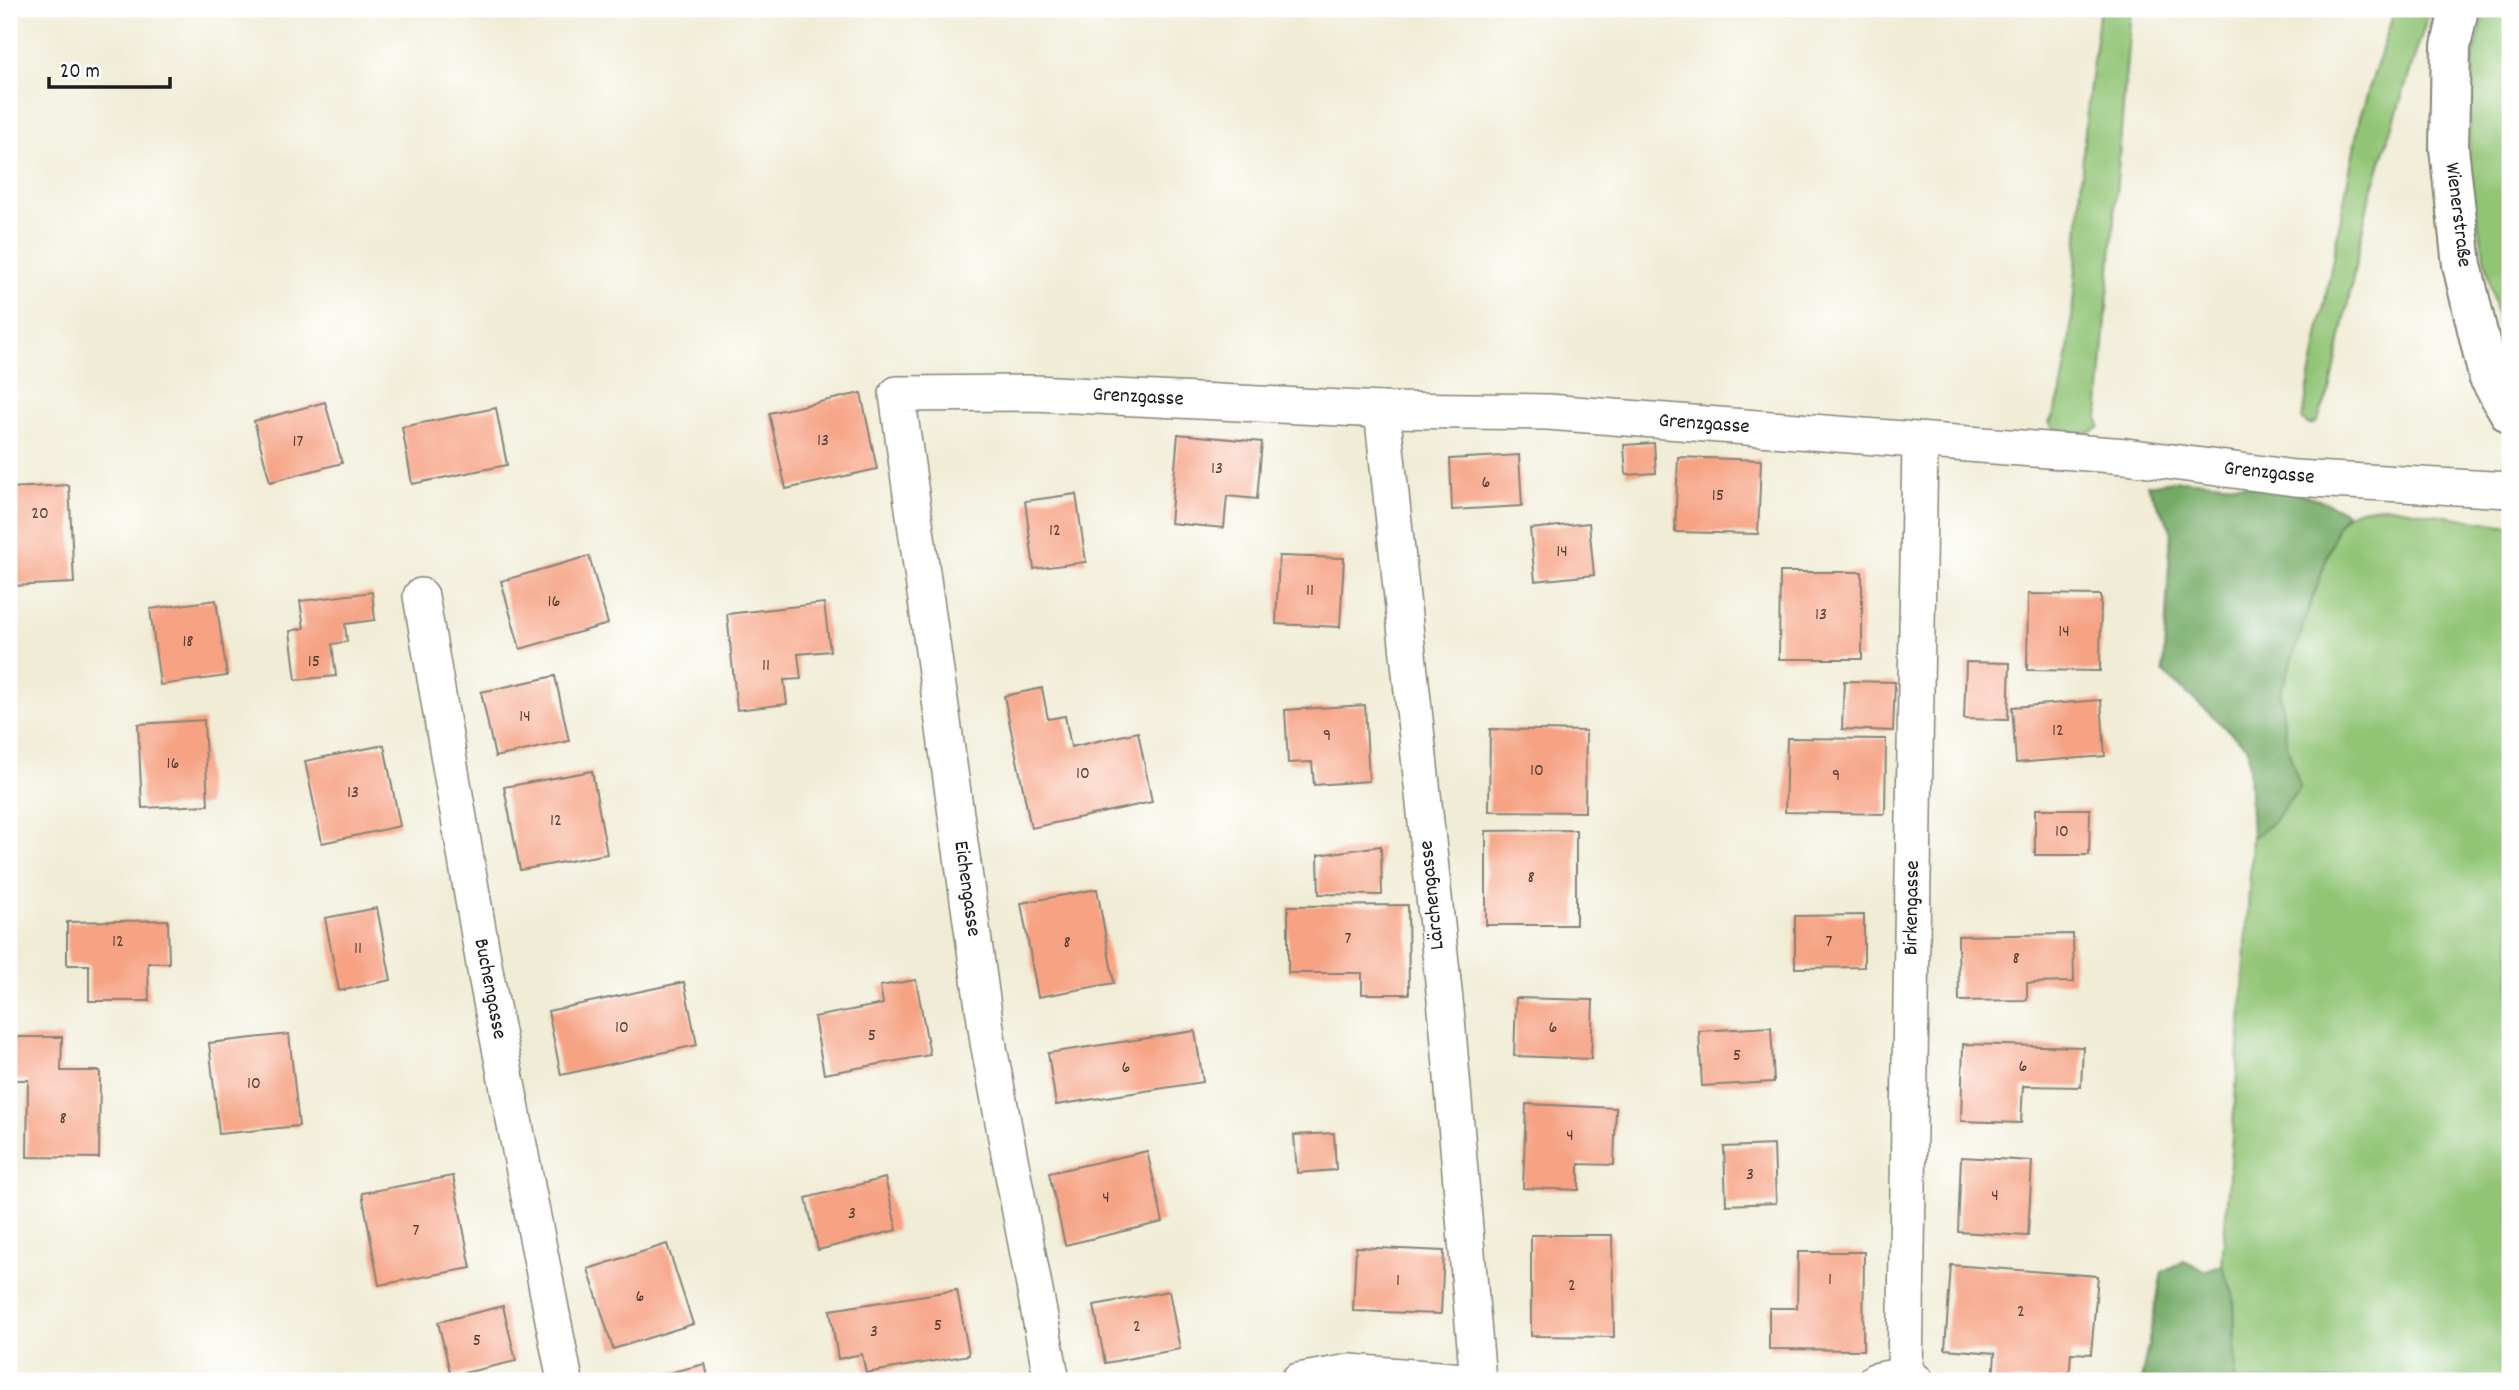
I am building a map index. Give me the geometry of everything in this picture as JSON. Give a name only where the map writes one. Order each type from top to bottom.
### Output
[{"type":"street","name":"Wienerstraße","points":[[2459,9],[2451,46],[2449,148],[2462,265],[2488,376],[2510,414]]},
{"type":"street","name":"Grenzgasse","points":[[897,394],[1034,393],[1382,410],[1548,412],[2126,456],[2294,478],[2510,490]]},
{"type":"street","name":"Eichengasse","points":[[897,394],[988,1042],[1052,1381]]},
{"type":"street","name":"Lärchengasse","points":[[1382,410],[1447,1019],[1478,1381]]},
{"type":"street","name":"Birkengasse","points":[[1899,1379],[1920,442]]},
{"type":"street","name":"Buchengasse","points":[[421,596],[486,976],[565,1381]]},
{"type":"street","points":[[1298,1381],[1350,1372],[1464,1381]]},
{"type":"green space","points":[[2100,9],[2131,9],[2098,418],[2100,427],[2089,433],[2077,434],[2053,428],[2049,422],[2058,403],[2070,333],[2084,142]]},
{"type":"green space","points":[[2395,9],[2430,9],[2368,203],[2331,387],[2317,422],[2310,425],[2302,420],[2360,117]]},
{"type":"green space","points":[[2486,9],[2510,9],[2510,328],[2499,326],[2467,170],[2474,54]]},
{"type":"green space","points":[[2180,480],[2288,491],[2329,503],[2346,513],[2338,525],[2280,694],[2287,745],[2300,787],[2273,822],[2252,838],[2248,748],[2163,672],[2171,529],[2147,485]]},
{"type":"green space","points":[[2383,506],[2510,526],[2510,1381],[2236,1381],[2234,1297],[2222,1265],[2243,997],[2252,838],[2273,822],[2300,787],[2287,745],[2280,694],[2338,525],[2352,512]]},
{"type":"green space","points":[[2183,1261],[2207,1271],[2222,1265],[2234,1297],[2236,1381],[2141,1381],[2162,1272]]},
{"type":"building","points":[[861,393],[877,469],[786,489],[769,413]]},
{"type":"building","points":[[325,402],[342,463],[270,482],[254,421]]},
{"type":"building","points":[[496,408],[507,465],[412,484],[402,427]]},
{"type":"building","points":[[1178,434],[1262,442],[1257,499],[1227,496],[1224,528],[1170,523]]},
{"type":"building","points":[[1654,443],[1656,473],[1626,475],[1624,445]]},
{"type":"building","points":[[1519,455],[1522,506],[1452,510],[1450,459]]},
{"type":"building","points":[[1678,457],[1761,460],[1758,534],[1675,532]]},
{"type":"building","points":[[69,485],[74,583],[11,586],[9,488]]},
{"type":"building","points":[[1076,494],[1086,562],[1034,569],[1025,501]]},
{"type":"building","points":[[1589,523],[1594,575],[1535,581],[1530,529]]},
{"type":"building","points":[[589,556],[608,624],[520,649],[501,581]]},
{"type":"building","points":[[1279,556],[1344,558],[1340,627],[1276,624]]},
{"type":"building","points":[[1780,572],[1862,572],[1862,659],[1779,659]]},
{"type":"building","points":[[372,592],[375,620],[345,624],[347,642],[332,644],[336,676],[296,680],[290,631],[304,628],[300,601]]},
{"type":"building","points":[[2028,594],[2101,595],[2100,671],[2027,670]]},
{"type":"building","points":[[216,600],[227,676],[160,685],[150,609]]},
{"type":"building","points":[[824,603],[830,651],[798,654],[801,679],[784,680],[787,704],[737,710],[727,614]]},
{"type":"building","points":[[1966,662],[2010,663],[2008,720],[1964,719]]},
{"type":"building","points":[[555,676],[569,741],[495,757],[481,692]]},
{"type":"building","points":[[1844,681],[1895,682],[1893,731],[1842,729]]},
{"type":"building","points":[[1042,688],[1048,719],[1065,716],[1071,747],[1138,732],[1152,802],[1031,828],[1004,696]]},
{"type":"building","points":[[2101,700],[2105,756],[2016,763],[2012,707]]},
{"type":"building","points":[[1365,705],[1369,781],[1314,785],[1312,762],[1288,763],[1285,710]]},
{"type":"building","points":[[204,720],[208,805],[142,808],[138,724]]},
{"type":"building","points":[[1490,729],[1586,731],[1585,812],[1489,811]]},
{"type":"building","points":[[1787,738],[1886,739],[1885,814],[1785,812]]},
{"type":"building","points":[[384,745],[400,826],[322,843],[305,761]]},
{"type":"building","points":[[592,771],[607,854],[520,870],[504,787]]},
{"type":"building","points":[[2035,809],[2090,809],[2089,855],[2035,855]]},
{"type":"building","points":[[1576,830],[1576,925],[1486,925],[1486,831]]},
{"type":"building","points":[[1381,846],[1382,895],[1319,894],[1318,855]]},
{"type":"building","points":[[1097,889],[1114,983],[1038,997],[1021,903]]},
{"type":"building","points":[[1408,905],[1409,994],[1362,994],[1362,973],[1288,973],[1288,906]]},
{"type":"building","points":[[377,908],[391,980],[339,991],[325,918]]},
{"type":"building","points":[[1864,915],[1864,967],[1795,968],[1795,916]]},
{"type":"building","points":[[168,920],[169,963],[148,963],[149,1001],[89,1001],[89,965],[67,965],[67,922]]},
{"type":"building","points":[[2073,934],[2074,982],[2027,983],[2027,1000],[1959,1001],[1958,936]]},
{"type":"building","points":[[916,980],[930,1055],[824,1074],[814,1017],[883,1004],[880,986]]},
{"type":"building","points":[[684,982],[697,1045],[561,1075],[548,1011]]},
{"type":"building","points":[[1516,998],[1593,1000],[1591,1059],[1514,1056]]},
{"type":"building","points":[[1771,1027],[1774,1082],[1702,1086],[1699,1031]]},
{"type":"building","points":[[1195,1031],[1203,1082],[1056,1105],[1048,1053]]},
{"type":"building","points":[[289,1034],[299,1126],[219,1134],[209,1043]]},
{"type":"building","points":[[13,1037],[62,1037],[61,1071],[100,1071],[99,1158],[27,1157],[28,1080],[13,1080]]},
{"type":"building","points":[[1963,1044],[2083,1047],[2081,1087],[2023,1086],[2021,1123],[1961,1121]]},
{"type":"building","points":[[1526,1104],[1616,1108],[1614,1165],[1579,1164],[1579,1190],[1523,1188]]},
{"type":"building","points":[[1334,1133],[1336,1170],[1297,1173],[1294,1135]]},
{"type":"building","points":[[1774,1145],[1776,1203],[1726,1205],[1724,1147]]},
{"type":"building","points":[[1147,1151],[1163,1222],[1065,1245],[1049,1173]]},
{"type":"building","points":[[1961,1157],[2032,1161],[2028,1236],[1958,1232]]},
{"type":"building","points":[[453,1176],[471,1268],[379,1285],[362,1193]]},
{"type":"building","points":[[885,1178],[897,1230],[818,1250],[806,1198]]},
{"type":"building","points":[[1531,1235],[1612,1235],[1614,1337],[1531,1336]]},
{"type":"building","points":[[667,1244],[693,1324],[613,1349],[588,1269]]},
{"type":"building","points":[[1356,1247],[1444,1251],[1441,1314],[1353,1311]]},
{"type":"building","points":[[1798,1252],[1864,1252],[1863,1350],[1769,1349],[1769,1308],[1797,1308]]},
{"type":"building","points":[[1951,1265],[2098,1276],[2091,1354],[2071,1353],[2069,1381],[1993,1381],[1995,1353],[1945,1349]]},
{"type":"building","points":[[957,1290],[969,1355],[866,1373],[862,1354],[838,1359],[830,1310]]},
{"type":"building","points":[[1169,1291],[1180,1349],[1105,1363],[1094,1305]]},
{"type":"building","points":[[503,1306],[516,1361],[451,1376],[438,1322]]},
{"type":"building","points":[[705,1364],[709,1381],[640,1381],[640,1380]]}]
